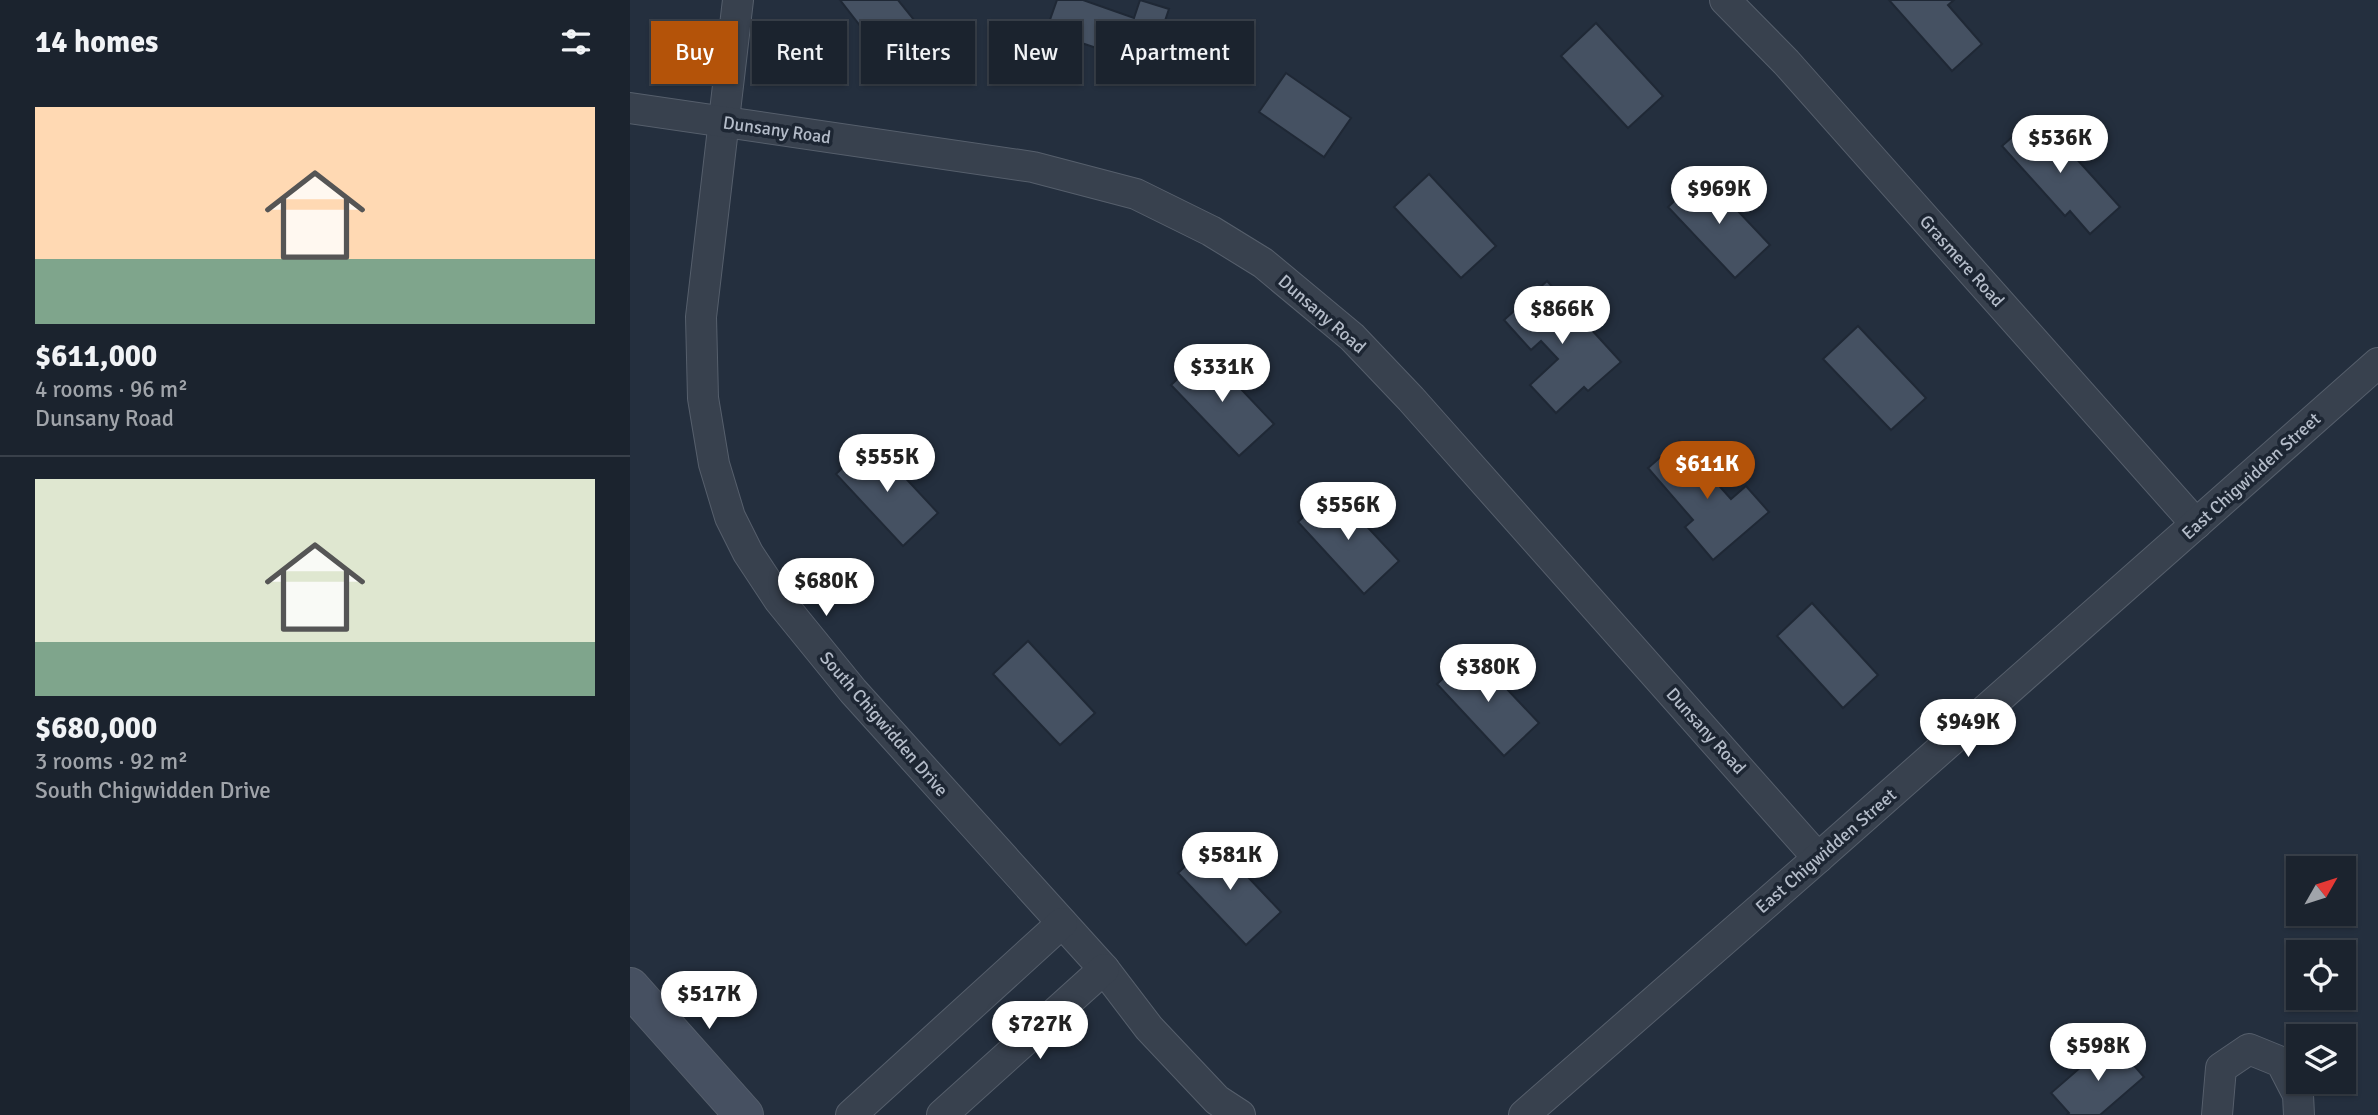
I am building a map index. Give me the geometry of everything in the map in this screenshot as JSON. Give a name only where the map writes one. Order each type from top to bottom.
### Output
[{"type":"main road","points":[[630,987],[744,1115]]},
{"type":"street","name":"South Chigwidden Drive","points":[[738,0],[701,317],[703,398],[714,464],[730,517],[748,553],[779,600],[853,691],[1104,969],[1149,1028],[1217,1100],[1240,1115]]},
{"type":"street","name":"Grasmere Road","points":[[1725,0],[1786,62],[2196,524]]},
{"type":"street","name":"Dunsany Road","points":[[630,108],[1020,165],[1059,174],[1136,194],[1263,262],[1352,337],[1411,399],[1818,858]]},
{"type":"street","name":"East Chigwidden Street","points":[[1524,1115],[2378,363]]},
{"type":"street","points":[[851,1115],[1062,923]]},
{"type":"street","points":[[942,1115],[1104,969]]},
{"type":"street","points":[[2217,1115],[2221,1068],[2249,1049],[2281,1062],[2298,1094],[2299,1115]]},
{"type":"building","points":[[840,0],[898,0],[915,21],[861,21],[861,27]]},
{"type":"building","points":[[1057,0],[1083,0],[1134,18],[1140,0],[1169,9],[1165,21],[1096,21],[1096,48],[1082,43],[1082,21],[1050,21]]},
{"type":"building","points":[[1889,0],[1954,0],[1948,5],[1982,44],[1952,71]]},
{"type":"building","points":[[1596,23],[1663,96],[1628,128],[1561,56]]},
{"type":"building","points":[[1286,73],[1351,118],[1324,157],[1259,112]]},
{"type":"building","points":[[2037,115],[2120,207],[2090,234],[2070,211],[2065,216],[2002,146]]},
{"type":"building","points":[[1429,174],[1496,246],[1461,278],[1394,207]]},
{"type":"building","points":[[1703,174],[1770,245],[1735,278],[1668,207]]},
{"type":"building","points":[[1547,281],[1621,362],[1588,391],[1584,387],[1556,413],[1530,385],[1558,359],[1541,341],[1531,350],[1504,320]]},
{"type":"building","points":[[1858,326],[1926,398],[1891,430],[1823,359]]},
{"type":"building","points":[[1206,352],[1274,424],[1239,456],[1171,385]]},
{"type":"building","points":[[871,441],[938,513],[903,546],[836,474]]},
{"type":"building","points":[[1679,441],[1731,499],[1746,486],[1769,512],[1713,560],[1685,527],[1693,520],[1648,468]]},
{"type":"building","points":[[1332,489],[1399,561],[1364,594],[1298,522]]},
{"type":"building","points":[[1812,603],[1878,675],[1843,708],[1777,636]]},
{"type":"building","points":[[1028,641],[1095,713],[1060,745],[993,674]]},
{"type":"building","points":[[1472,652],[1539,723],[1504,756],[1437,684]]},
{"type":"building","points":[[1213,840],[1281,912],[1246,945],[1178,873]]},
{"type":"building","points":[[2112,1040],[2144,1077],[2100,1115],[2067,1115],[2069,1113],[2051,1093]]}]
